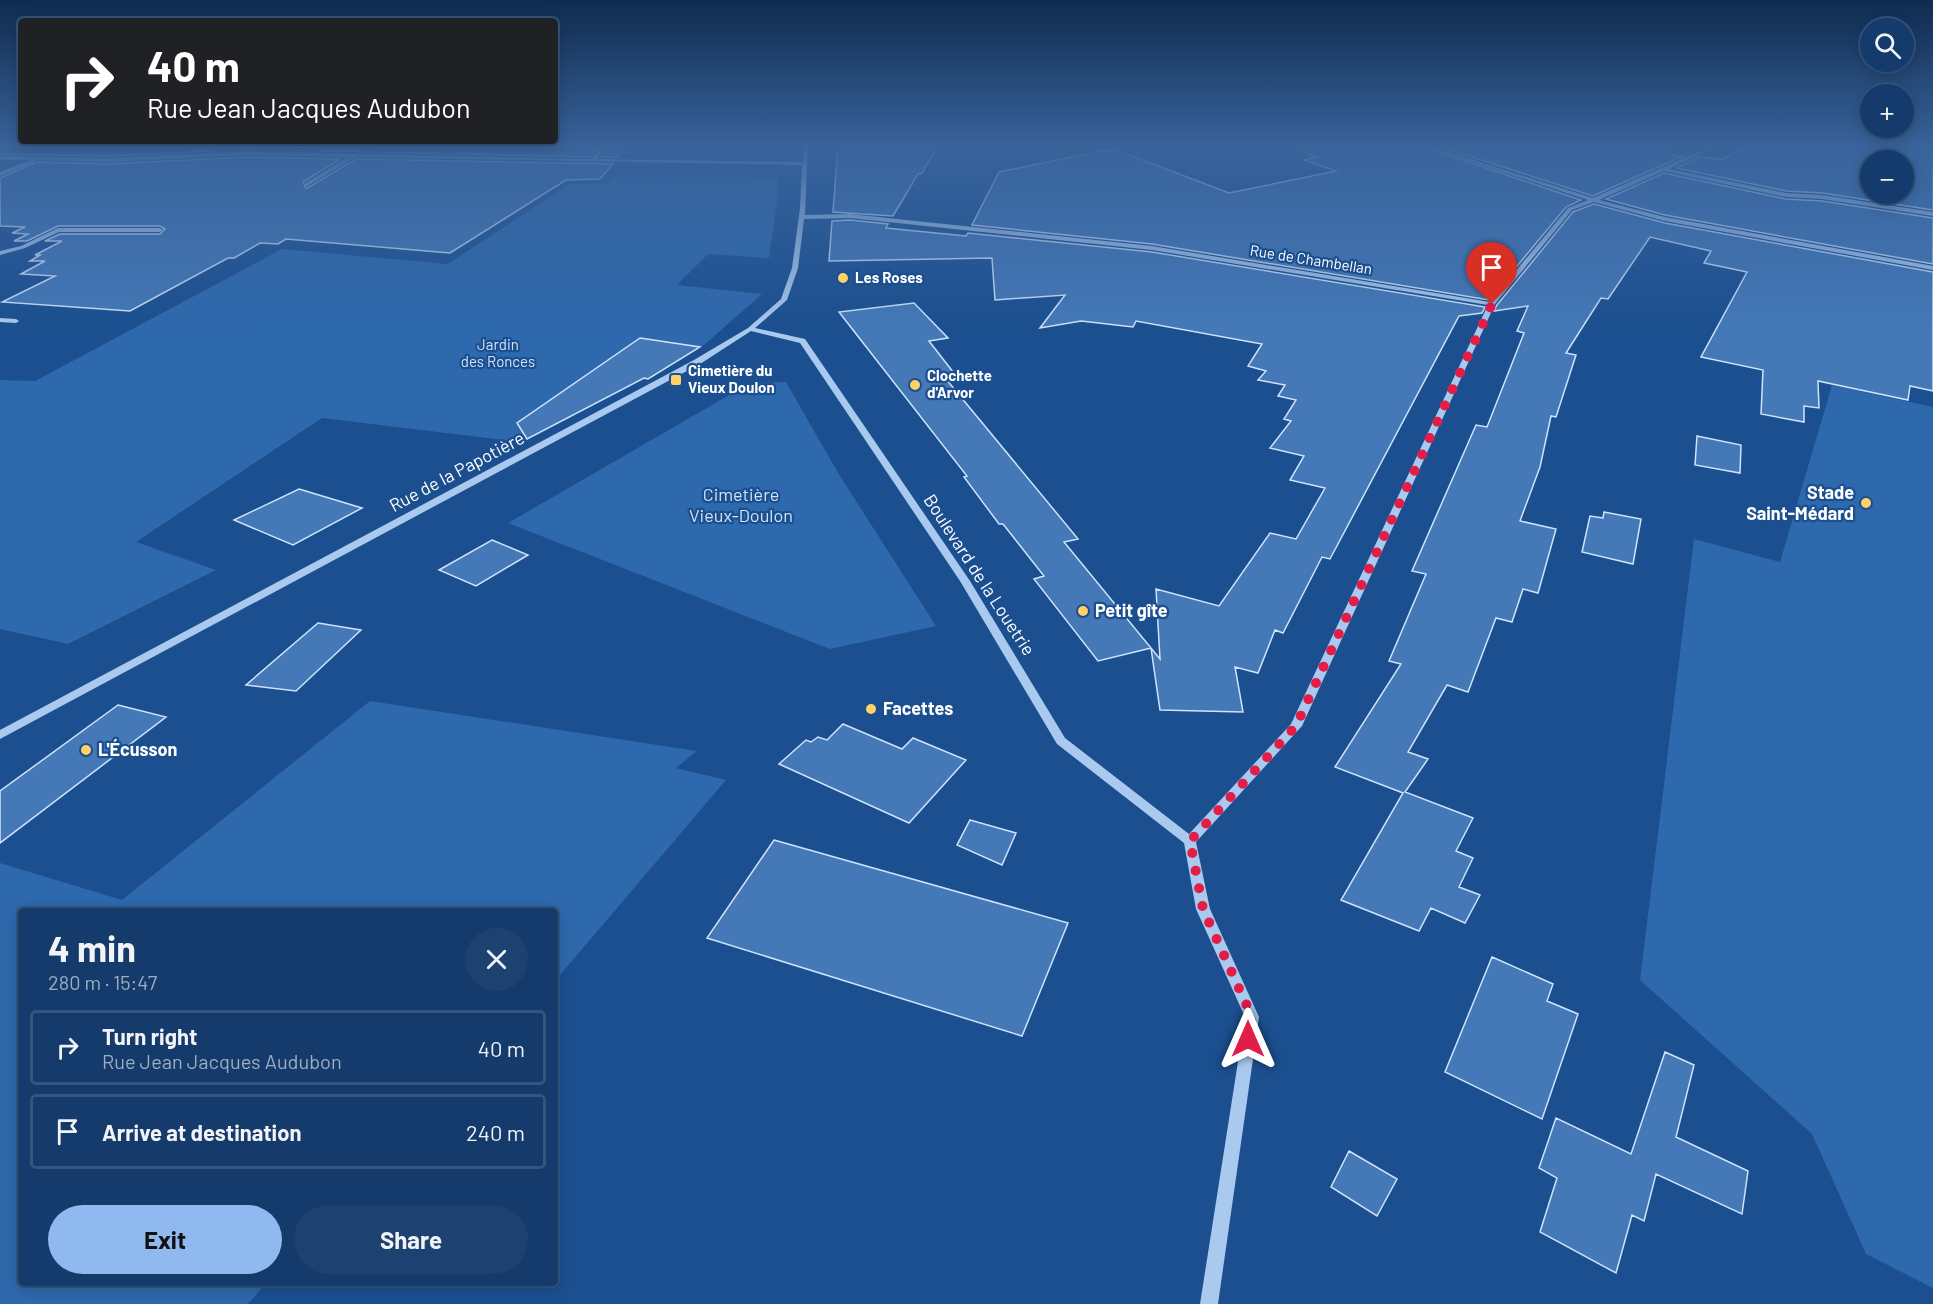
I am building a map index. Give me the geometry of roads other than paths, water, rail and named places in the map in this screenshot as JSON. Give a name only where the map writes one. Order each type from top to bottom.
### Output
[{"type":"street","name":"Rue de la Papotière","points":[[0,735],[697,362],[750,329],[784,300],[795,268],[803,207]]},
{"type":"street","points":[[1209,1304],[1252,1017],[1203,909],[1190,841],[1296,726],[1492,304],[1570,209],[1576,207]]},
{"type":"street","points":[[1621,207],[1702,227],[1933,268]]},
{"type":"street","points":[[1886,207],[1933,214]]},
{"type":"street","name":"Rue de Chambellan","points":[[802,217],[850,216],[1152,248],[1492,304]]},
{"type":"street","points":[[0,254],[23,247],[58,230],[160,230]]},
{"type":"street","points":[[0,320],[16,321]]},
{"type":"street","name":"Boulevard de la Louetrie","points":[[750,329],[802,341],[964,581],[1061,741],[1190,841]]},
{"type":"place","name":"Les Roses","points":[[843,278]]},
{"type":"place","name":"Cimetière du Vieux Doulon","points":[[676,380]]},
{"type":"place","name":"Clochette d'Arvor","points":[[915,385]]},
{"type":"place","name":"Stade Saint-Médard","points":[[1866,503]]},
{"type":"place","name":"Petit gîte","points":[[1083,611]]},
{"type":"place","name":"Facettes","points":[[871,709]]},
{"type":"place","name":"L'Écusson","points":[[86,750]]},
{"type":"park label","name":"Jardin des Ronces","points":[[498,354]]},
{"type":"park label","name":"Cimetière Vieux-Doulon","points":[[741,505]]}]
